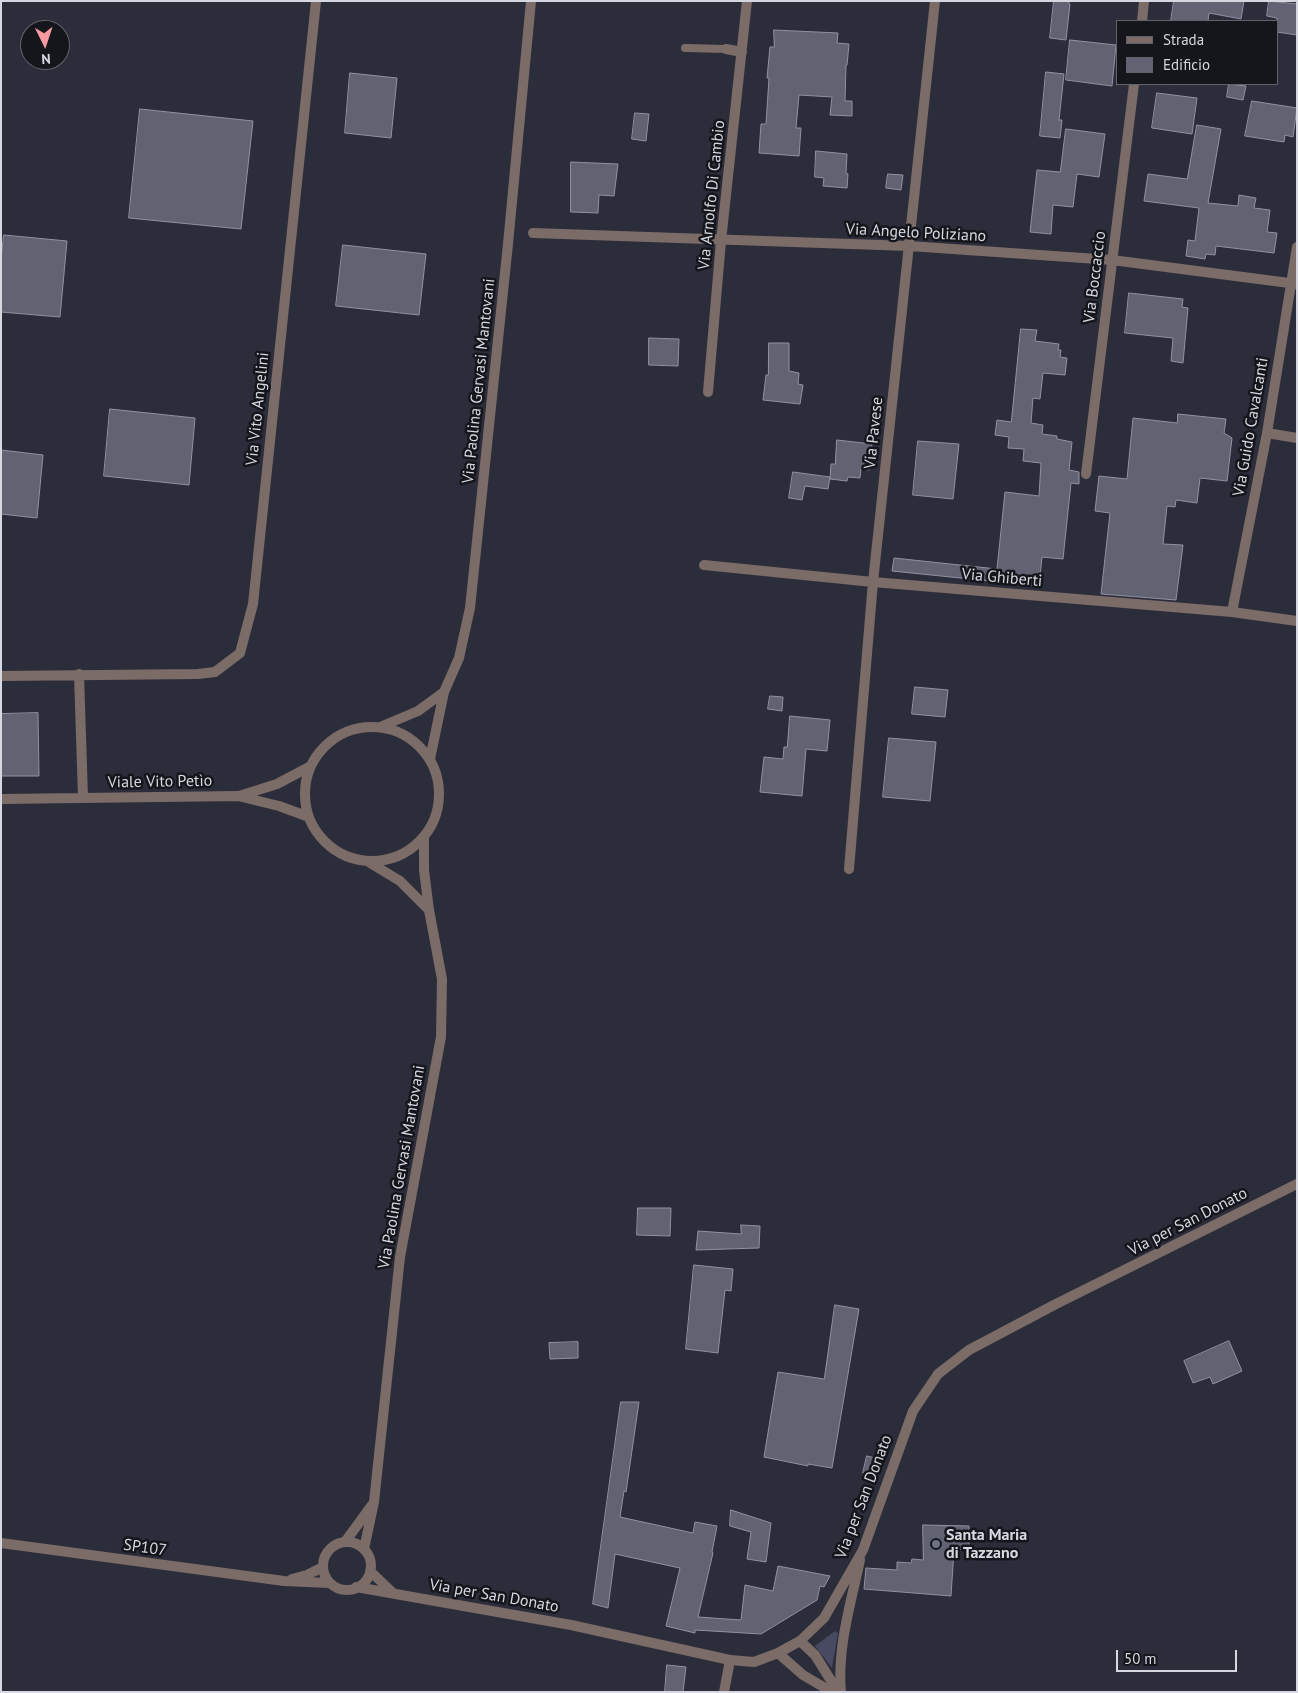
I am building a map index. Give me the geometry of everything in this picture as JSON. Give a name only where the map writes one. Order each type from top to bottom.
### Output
[{"type":"street","name":"Via Vito Angelini","points":[[1,676],[198,674],[215,672],[240,653],[253,604],[316,1]]},
{"type":"street","name":"Via Paolina Gervasi Mantovani","points":[[430,759],[444,692],[459,658],[470,608],[531,1]]},
{"type":"street","name":"Via Arnolfo Di Cambio","points":[[708,392],[747,1]]},
{"type":"street","name":"Via Pavese","points":[[849,869],[873,582],[934,1]]},
{"type":"street","points":[[1142,20],[1144,1]]},
{"type":"street","points":[[726,49],[742,52]]},
{"type":"street","name":"Via Boccaccio","points":[[1086,474],[1134,85]]},
{"type":"street","name":"Via Angelo Poliziano","points":[[533,233],[909,246],[1112,260],[1294,283]]},
{"type":"street","name":"Via Guido Cavalcanti","points":[[1232,612],[1294,283],[1297,247]]},
{"type":"street","points":[[1267,433],[1297,438]]},
{"type":"street","name":"Via Ghiberti","points":[[704,566],[1232,612],[1297,621]]},
{"type":"street","points":[[80,674],[83,798]]},
{"type":"street","points":[[379,727],[418,711],[444,692]]},
{"type":"street","points":[[367,861],[386,860],[408,851],[424,837],[435,819],[440,799],[438,778],[430,759],[420,747],[408,737],[394,730],[379,727],[362,727],[346,732],[332,740],[320,752],[311,766],[306,782],[305,800],[309,817],[318,834],[331,847],[348,856],[367,861],[400,881],[429,910]]},
{"type":"street","points":[[238,796],[277,784],[311,766]]},
{"type":"street","points":[[238,796],[279,806],[309,817]]},
{"type":"street","name":"Viale Vito Petìo","points":[[1,799],[238,796]]},
{"type":"street","name":"Via Paolina Gervasi Mantovani","points":[[364,1549],[374,1502],[400,1257],[441,1038],[442,979],[429,910],[424,870],[424,837]]},
{"type":"street","name":"Via per San Donato","points":[[356,1588],[394,1593],[571,1625],[730,1660],[754,1662],[778,1653],[800,1641],[824,1618],[863,1550],[913,1411],[938,1374],[969,1350],[1056,1304],[1297,1184]]},
{"type":"street","name":"Via Paolina Gervasi Mantovani","points":[[345,1542],[374,1502]]},
{"type":"street","points":[[345,1542],[358,1545],[364,1549],[371,1564],[367,1578],[356,1588],[343,1589],[330,1583],[323,1567],[327,1553],[332,1547],[345,1542]]},
{"type":"street","name":"SP107","points":[[1,1543],[284,1582],[330,1583]]},
{"type":"street","points":[[840,1692],[839,1671],[845,1628],[863,1550]]},
{"type":"street","name":"SP107","points":[[284,1582],[323,1567]]},
{"type":"street","points":[[370,1571],[394,1593]]},
{"type":"street","points":[[800,1641],[815,1655],[840,1692]]},
{"type":"street","points":[[778,1653],[803,1675],[832,1692]]},
{"type":"street","points":[[724,1692],[730,1660]]},
{"type":"lane","points":[[685,48],[726,49]]},
{"type":"shaded area","points":[[835,1631],[838,1633],[832,1668],[815,1646]]},
{"type":"building","points":[[1054,1],[1069,1],[1070,4],[1066,40],[1050,38]]},
{"type":"building","points":[[1174,1],[1244,1],[1241,19],[1209,13],[1208,20],[1171,20]]},
{"type":"building","points":[[1269,1],[1297,4],[1297,35],[1278,32],[1277,18],[1267,16]]},
{"type":"building","points":[[774,30],[838,33],[837,43],[849,44],[846,65],[845,101],[852,101],[852,116],[830,115],[832,97],[799,95],[796,128],[801,128],[799,156],[759,153],[761,124],[766,124],[769,78],[767,78],[770,47],[774,47]]},
{"type":"building","points":[[1070,40],[1116,45],[1112,86],[1066,80]]},
{"type":"building","points":[[1046,72],[1064,74],[1059,120],[1062,120],[1060,138],[1040,136]]},
{"type":"building","points":[[350,73],[397,78],[391,138],[345,133]]},
{"type":"building","points":[[1229,85],[1246,86],[1243,100],[1227,97]]},
{"type":"building","points":[[1157,93],[1197,98],[1192,134],[1152,128]]},
{"type":"building","points":[[1252,101],[1297,108],[1293,137],[1285,135],[1284,142],[1245,136]]},
{"type":"building","points":[[140,109],[253,121],[241,229],[129,218]]},
{"type":"building","points":[[635,113],[649,114],[646,141],[632,139]]},
{"type":"building","points":[[1197,125],[1221,129],[1208,203],[1238,206],[1239,195],[1256,198],[1254,208],[1270,210],[1267,232],[1277,233],[1274,253],[1216,246],[1215,255],[1206,254],[1205,259],[1186,256],[1188,240],[1195,241],[1199,208],[1144,201],[1148,174],[1187,179]]},
{"type":"building","points":[[1066,129],[1105,134],[1099,177],[1077,174],[1073,207],[1053,205],[1051,234],[1030,232],[1037,170],[1060,172]]},
{"type":"building","points":[[816,151],[847,154],[847,188],[823,186],[824,178],[815,177]]},
{"type":"building","points":[[571,162],[618,164],[614,196],[599,195],[598,213],[571,212]]},
{"type":"building","points":[[888,174],[903,175],[901,190],[886,188]]},
{"type":"building","points":[[4,235],[67,241],[60,317],[1,312],[1,260]]},
{"type":"building","points":[[343,245],[426,254],[419,315],[336,306]]},
{"type":"building","points":[[1129,293],[1183,299],[1182,307],[1188,308],[1183,363],[1171,361],[1173,338],[1125,333]]},
{"type":"building","points":[[1021,329],[1037,330],[1035,341],[1059,344],[1058,350],[1061,350],[1060,357],[1067,358],[1065,375],[1043,373],[1040,399],[1033,398],[1031,423],[1043,425],[1042,434],[1057,436],[1057,439],[1072,442],[1069,470],[1079,472],[1079,484],[1071,483],[1063,559],[1042,557],[1039,586],[892,571],[894,558],[997,569],[1005,492],[1039,496],[1041,463],[1023,461],[1024,449],[1008,448],[1009,437],[995,435],[997,420],[1011,422]]},
{"type":"building","points":[[649,338],[679,339],[678,366],[649,365]]},
{"type":"building","points":[[769,343],[789,343],[789,371],[799,373],[798,384],[803,385],[800,404],[763,400],[766,375],[768,375]]},
{"type":"building","points":[[110,409],[195,418],[189,485],[104,476]]},
{"type":"building","points":[[1178,414],[1226,419],[1224,433],[1232,438],[1227,481],[1200,478],[1197,503],[1176,500],[1175,507],[1167,506],[1163,544],[1183,545],[1176,600],[1101,594],[1110,513],[1095,511],[1099,476],[1127,479],[1133,418],[1177,423]]},
{"type":"building","points":[[837,440],[872,444],[869,470],[861,469],[860,478],[848,477],[847,481],[830,479],[831,464],[835,464]]},
{"type":"building","points":[[918,441],[959,444],[953,499],[913,495]]},
{"type":"building","points":[[1,450],[43,455],[37,518],[1,514]]},
{"type":"building","points":[[793,472],[830,477],[828,489],[805,486],[802,500],[789,498]]},
{"type":"building","points":[[915,687],[948,690],[945,717],[912,714]]},
{"type":"building","points":[[770,696],[783,697],[782,711],[768,709]]},
{"type":"building","points":[[38,713],[39,776],[1,776],[1,714]]},
{"type":"building","points":[[790,716],[830,720],[827,751],[806,749],[802,796],[760,792],[764,757],[783,759],[784,747],[787,747]]},
{"type":"building","points":[[889,738],[936,742],[930,801],[883,797]]},
{"type":"building","points":[[638,1208],[671,1208],[670,1236],[637,1235]]},
{"type":"building","points":[[741,1225],[760,1226],[759,1248],[696,1250],[698,1231],[741,1234]]},
{"type":"building","points":[[694,1265],[733,1269],[731,1291],[725,1290],[718,1353],[686,1349]]},
{"type":"building","points":[[835,1305],[859,1309],[832,1468],[808,1464],[808,1466],[764,1457],[778,1372],[824,1379]]},
{"type":"building","points":[[1229,1341],[1242,1371],[1213,1384],[1210,1377],[1193,1383],[1184,1361]]},
{"type":"building","points":[[578,1342],[578,1358],[550,1359],[549,1343]]},
{"type":"building","points":[[621,1402],[639,1402],[626,1492],[624,1491],[620,1517],[693,1533],[695,1522],[717,1526],[713,1553],[698,1617],[741,1620],[745,1585],[773,1591],[778,1566],[830,1576],[824,1587],[820,1586],[817,1600],[761,1634],[695,1630],[695,1633],[666,1626],[680,1568],[615,1554],[608,1608],[593,1604]]},
{"type":"building","points":[[867,1456],[880,1459],[876,1476],[863,1473]]},
{"type":"building","points":[[731,1510],[771,1523],[766,1562],[747,1559],[751,1532],[730,1526]]},
{"type":"building","points":[[923,1525],[969,1526],[969,1549],[954,1550],[951,1596],[864,1589],[866,1568],[897,1570],[897,1562],[911,1563],[912,1559],[923,1560]]},
{"type":"building","points":[[667,1665],[686,1667],[683,1692],[665,1692]]},
{"type":"place","name":"Santa Maria di Tazzano","points":[[936,1544]]}]
